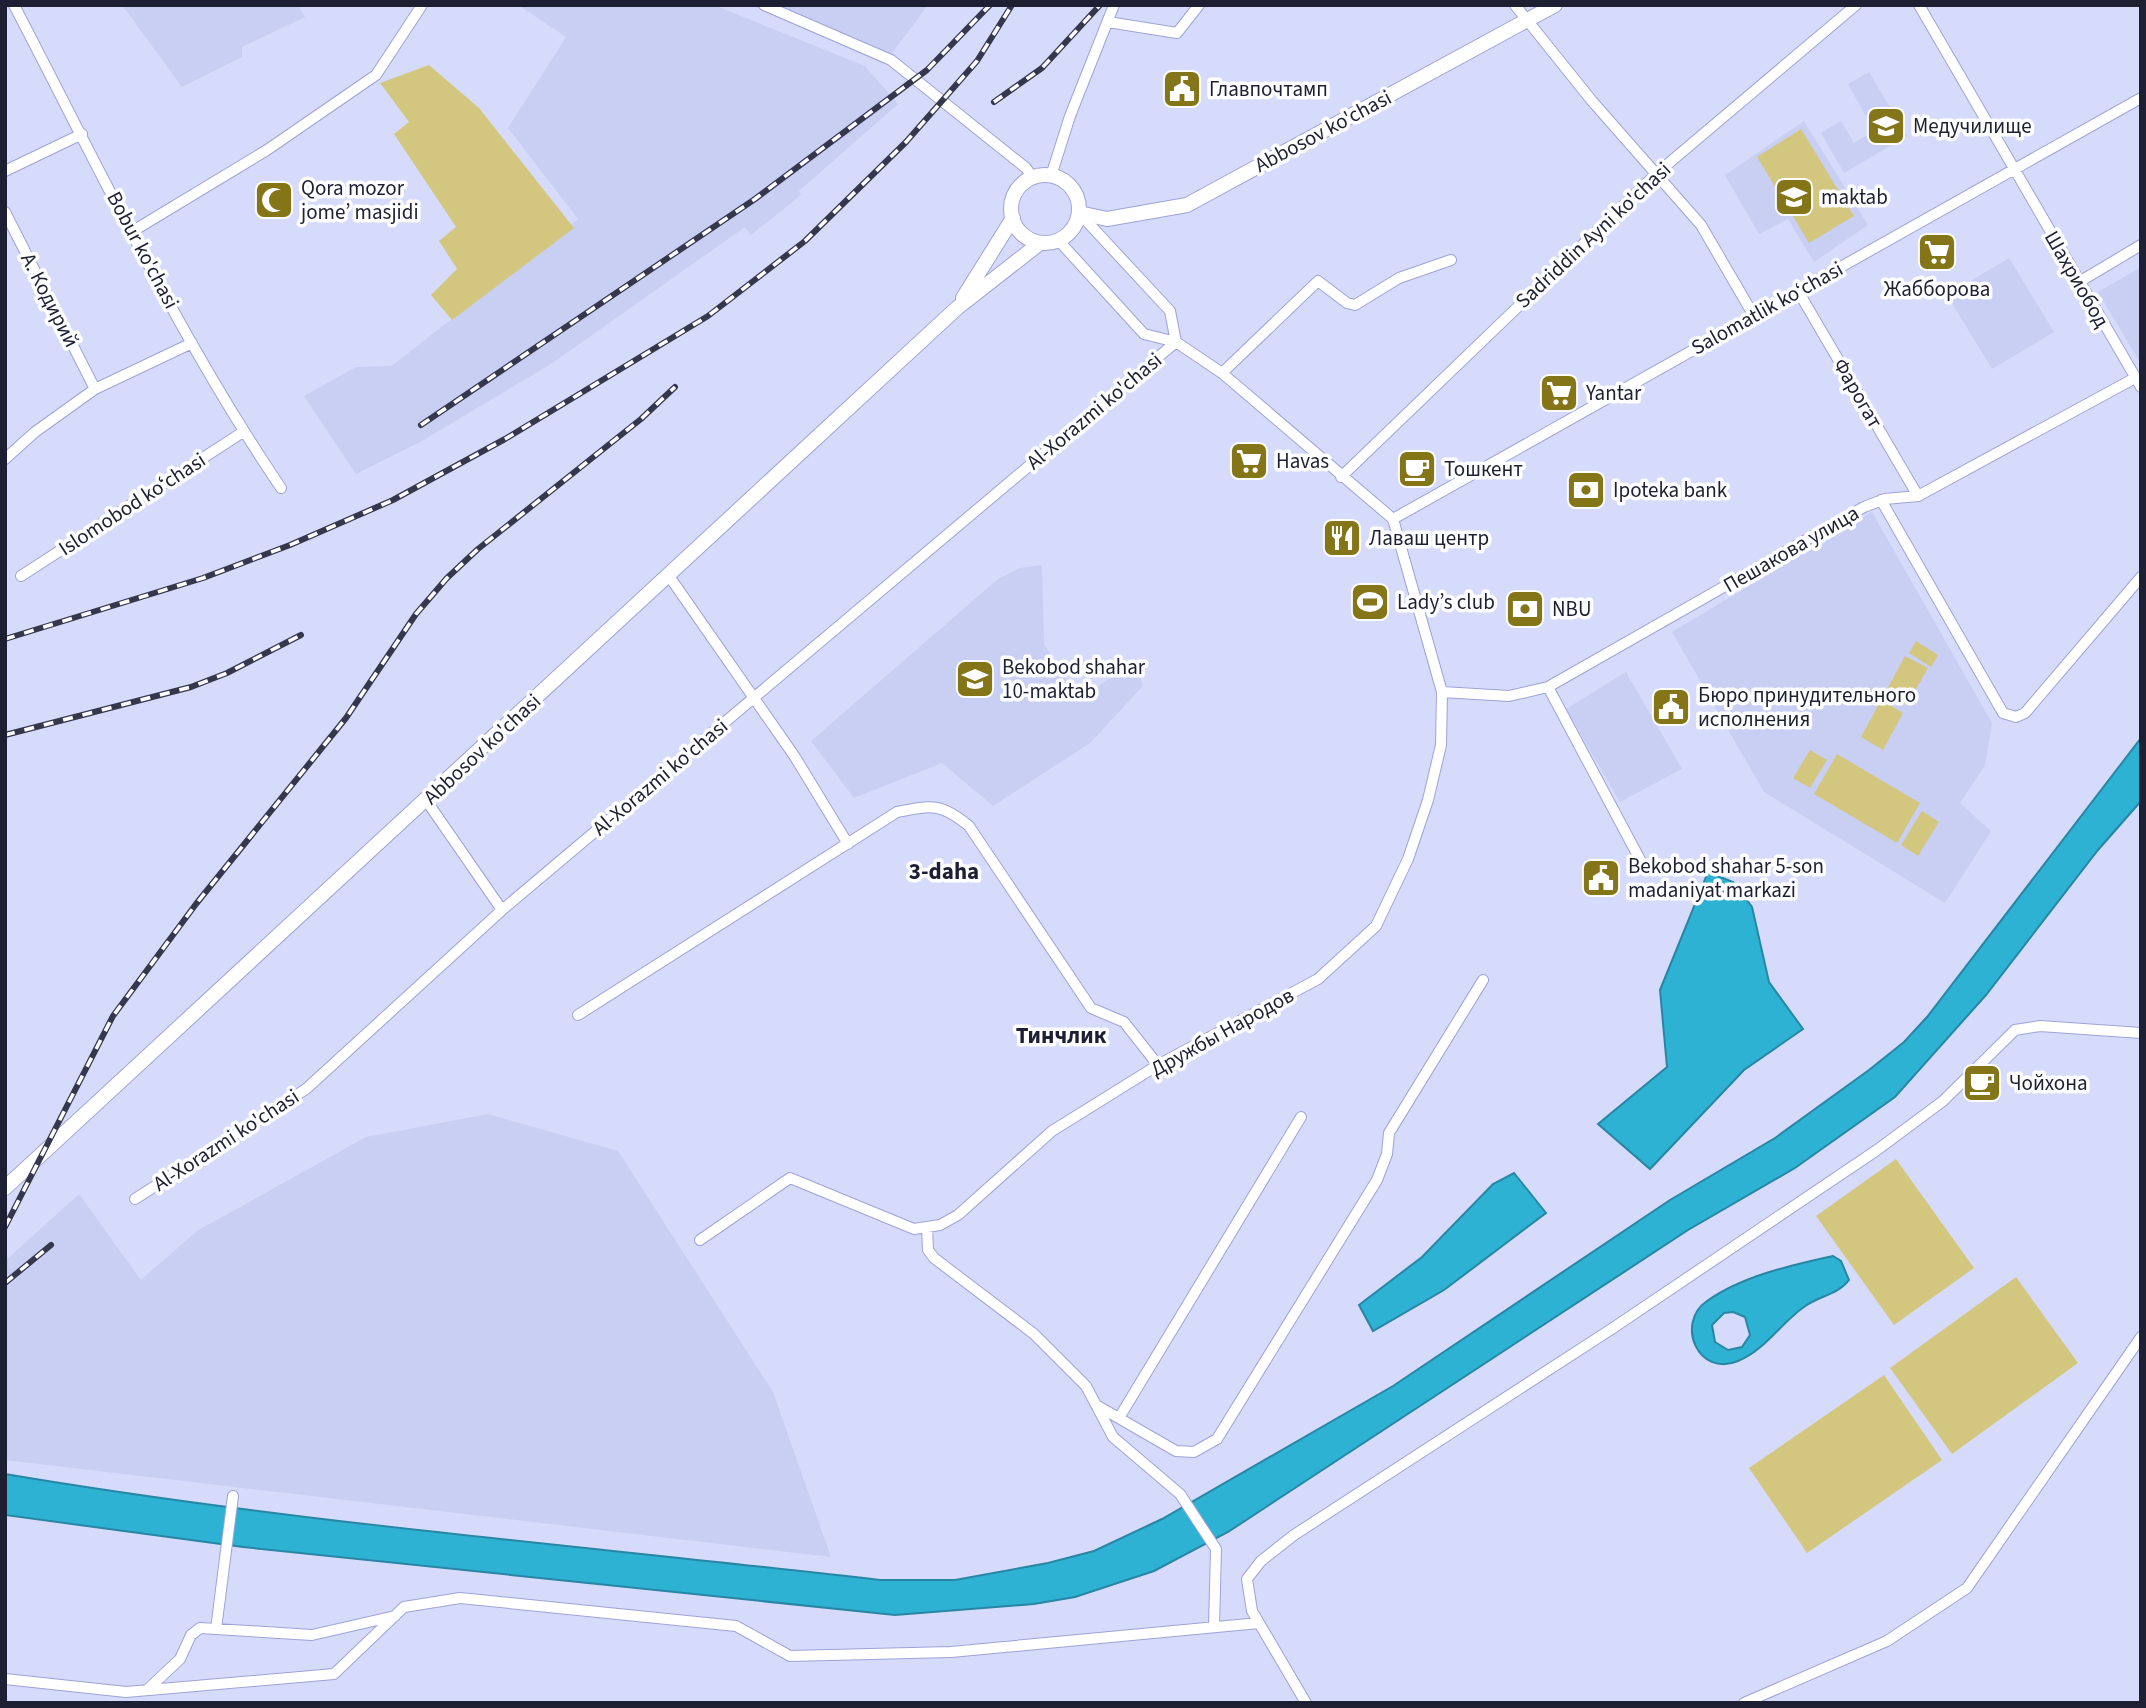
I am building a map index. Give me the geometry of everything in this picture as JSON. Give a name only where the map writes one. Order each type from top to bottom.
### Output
[{"type":"main road","name":"Abbosov ko'chasi","points":[[1079,213],[1107,219],[1187,205],[1555,5]]},
{"type":"main road","points":[[1051,176],[1069,184],[1075,193],[1079,213],[1073,230],[1059,241],[1040,243],[1022,235],[1013,218],[1014,197],[1024,183],[1033,178],[1051,176]]},
{"type":"main road","name":"Abbosov ko'chasi","points":[[957,308],[1013,218]]},
{"type":"main road","name":"Abbosov ko'chasi","points":[[5,1188],[957,308],[1040,243]]},
{"type":"street","name":"Bobur ko'chasi","points":[[14,5],[192,343],[243,432],[281,488]]},
{"type":"street","points":[[132,231],[267,150],[376,75],[422,5]]},
{"type":"street","points":[[764,5],[891,60],[1026,168],[1033,178]]},
{"type":"street","points":[[1051,176],[1070,116],[1114,5]]},
{"type":"street","points":[[1108,22],[1177,33],[1199,5]]},
{"type":"street","points":[[1516,5],[1715,245],[1754,316]]},
{"type":"street","name":"Sadriddin Ayni ko'chasi","points":[[1341,477],[1656,174],[1856,5]]},
{"type":"street","name":"Шахриобод","points":[[1919,5],[2138,382]]},
{"type":"street","name":"Salomatlik ko‘chasi","points":[[1393,519],[2141,98]]},
{"type":"street","points":[[5,171],[82,134]]},
{"type":"street","name":"А. Кодирий","points":[[5,212],[95,389]]},
{"type":"street","points":[[1079,213],[1170,311],[1176,342]]},
{"type":"street","points":[[1059,241],[1144,334],[1176,342],[1222,373],[1393,519]]},
{"type":"street","points":[[2078,282],[2141,245]]},
{"type":"street","points":[[1222,373],[1318,281],[1347,303],[1355,305],[1399,278],[1451,260]]},
{"type":"street","name":"Фарогат","points":[[1798,291],[1918,496]]},
{"type":"street","name":"Al-Xorazmi ko'chasi","points":[[135,1199],[306,1089],[502,910],[1176,342]]},
{"type":"street","points":[[5,459],[35,432],[95,389],[192,343]]},
{"type":"street","name":"Пешакова улица","points":[[1442,692],[1509,696],[1548,687],[1864,507],[1881,500],[1918,496],[2138,382]]},
{"type":"street","name":"Islomobod koʻchasi","points":[[21,576],[243,432]]},
{"type":"street","points":[[1881,500],[2004,713],[2016,717],[2025,713],[2141,578]]},
{"type":"street","name":"Дружбы Народов","points":[[927,1227],[940,1225],[958,1215],[1052,1131],[1158,1065],[1318,979],[1376,926],[1408,859],[1428,800],[1441,745],[1442,692],[1393,519]]},
{"type":"street","points":[[669,576],[754,698],[848,844]]},
{"type":"street","points":[[1548,687],[1645,869]]},
{"type":"street","points":[[426,800],[502,910]]},
{"type":"street","points":[[578,1015],[897,812],[933,805],[951,812],[969,826],[1091,1008],[1124,1022],[1158,1065]]},
{"type":"street","points":[[1096,1405],[1176,1451],[1194,1452],[1217,1439],[1377,1180],[1387,1154],[1389,1133],[1483,980]]},
{"type":"street","points":[[1306,1703],[1252,1611],[1247,1579],[1261,1561],[1294,1535],[1613,1328],[1877,1150],[1943,1101],[2015,1030],[2040,1026],[2141,1033]]},
{"type":"street","points":[[1119,1418],[1301,1117]]},
{"type":"street","points":[[701,1240],[790,1178],[914,1229],[927,1227],[928,1250],[934,1258],[1034,1334],[1086,1386],[1114,1437],[1180,1494],[1216,1549],[1214,1626]]},
{"type":"street","points":[[1744,1703],[1887,1641],[1968,1588],[2141,1337]]},
{"type":"street","points":[[216,1629],[233,1496]]},
{"type":"street","points":[[5,1679],[126,1692],[334,1674],[404,1607],[460,1598],[736,1626],[790,1656],[951,1652],[1259,1623]]},
{"type":"street","points":[[148,1690],[180,1659],[191,1635],[200,1628],[312,1635],[396,1615]]},
{"type":"shaded area","points":[[122,5],[298,5],[305,17],[242,47],[242,57],[182,87]]},
{"type":"shaded area","points":[[518,5],[714,5],[865,66],[898,104],[799,191],[801,195],[751,235],[745,227],[551,364],[420,442],[356,474],[304,396],[356,367],[392,366],[578,219],[508,128],[566,37]]},
{"type":"shaded area","points":[[751,5],[928,5],[884,64]]},
{"type":"shaded area","points":[[429,65],[479,108],[574,228],[452,320],[431,295],[457,269],[439,241],[456,227],[394,134],[409,122],[380,83]]},
{"type":"shaded area","name":"Медучилище","points":[[1869,72],[1907,136],[1844,173],[1821,133],[1841,121],[1854,143],[1874,131],[1848,84]]},
{"type":"shaded area","name":"maktab","points":[[1804,121],[1868,225],[1814,262],[1788,219],[1759,234],[1725,175]]},
{"type":"shaded area","points":[[1801,129],[1854,216],[1809,243],[1757,157]]},
{"type":"shaded area","points":[[2009,258],[2054,332],[1992,369],[1947,295]]},
{"type":"shaded area","points":[[2141,267],[2141,364],[2098,292]]},
{"type":"shaded area","points":[[1872,512],[1992,723],[1985,765],[1960,803],[1991,831],[1945,903],[1764,792],[1672,632]]},
{"type":"shaded area","name":"Bekobod shahar 10-maktab","points":[[1042,565],[1044,644],[1079,700],[1135,660],[1143,686],[1090,743],[993,806],[942,763],[854,798],[811,741],[998,579],[1020,568]]},
{"type":"shaded area","points":[[1916,641],[1938,655],[1931,667],[1909,653]]},
{"type":"shaded area","points":[[1905,656],[1928,668],[1907,705],[1885,693]]},
{"type":"shaded area","points":[[1626,672],[1682,769],[1620,802],[1566,709]]},
{"type":"shaded area","points":[[1881,700],[1903,713],[1883,750],[1861,737]]},
{"type":"shaded area","points":[[1810,750],[1827,760],[1810,788],[1793,778]]},
{"type":"shaded area","points":[[1837,754],[1920,803],[1897,843],[1814,794]]},
{"type":"shaded area","points":[[1922,811],[1939,822],[1918,856],[1901,845]]},
{"type":"shaded area","points":[[488,1114],[618,1151],[773,1392],[831,1557],[5,1460],[5,1261],[79,1194],[141,1280],[197,1231],[366,1137]]},
{"type":"shaded area","points":[[1896,1159],[1974,1268],[1894,1325],[1816,1216]]},
{"type":"shaded area","points":[[2016,1277],[2078,1363],[1952,1454],[1890,1368]]},
{"type":"shaded area","points":[[1884,1375],[1942,1460],[1807,1553],[1749,1468]]},
{"type":"water","points":[[2141,738],[2141,801],[2098,850],[1986,995],[1895,1097],[1795,1168],[1688,1230],[1228,1532],[1154,1571],[1075,1597],[1034,1604],[895,1615],[243,1547],[5,1515],[5,1474],[332,1520],[880,1580],[955,1580],[1048,1563],[1094,1551],[1162,1519],[1393,1386],[1670,1200],[1775,1138],[1869,1070],[1904,1042],[1927,1017]]},
{"type":"water","points":[[1708,872],[1733,882],[1752,907],[1769,982],[1803,1029],[1744,1070],[1650,1169],[1598,1124],[1667,1067],[1660,990]]},
{"type":"water","points":[[1514,1173],[1546,1213],[1444,1290],[1373,1331],[1359,1305],[1422,1257],[1493,1184]]},
{"type":"water","points":[[1833,1256],[1841,1261],[1849,1280],[1839,1289],[1804,1307],[1765,1343],[1738,1361],[1724,1364],[1712,1362],[1702,1355],[1692,1334],[1693,1322],[1707,1301],[1751,1278]],"holes":[[[1733,1312],[1745,1317],[1750,1335],[1742,1347],[1728,1350],[1715,1342],[1712,1325],[1724,1313]]]},
{"type":"railway","points":[[421,425],[755,199],[927,70],[990,5]]},
{"type":"railway","points":[[5,639],[203,578],[290,545],[393,500],[505,439],[708,316],[805,241],[906,142],[977,61],[1012,5]]},
{"type":"railway","points":[[994,102],[1042,68],[1100,5]]},
{"type":"railway","points":[[5,1227],[113,1016],[196,904],[346,718],[416,614],[447,578],[478,549],[641,419],[675,387]]},
{"type":"railway","points":[[5,735],[191,687],[227,673],[301,635]]},
{"type":"railway","points":[[5,1283],[51,1245]]},
{"type":"place","name":"Главпочтамп","points":[[1182,89]]},
{"type":"place","name":"Медучилище","points":[[1886,126]]},
{"type":"place","name":"maktab","points":[[1794,197]]},
{"type":"place","name":"Qora mozor jome’ masjidi","points":[[274,200]]},
{"type":"place","name":"Жабборова","points":[[1937,252]]},
{"type":"place","name":"Yantar","points":[[1559,393]]},
{"type":"place","name":"Havas","points":[[1249,461]]},
{"type":"place","name":"Тошкент","points":[[1417,469]]},
{"type":"place","name":"Ipoteka bank","points":[[1586,490]]},
{"type":"place","name":"Лаваш центр","points":[[1342,538]]},
{"type":"place","name":"Lady’s club","points":[[1370,602]]},
{"type":"place","name":"NBU","points":[[1525,609]]},
{"type":"place","name":"Bekobod shahar 10-maktab","points":[[975,679]]},
{"type":"place","name":"Бюро принудительного исполнения","points":[[1671,707]]},
{"type":"place","name":"Bekobod shahar 5-son madaniyat markazi","points":[[1601,878]]},
{"type":"place","name":"Чойхона","points":[[1982,1083]]},
{"type":"district","name":"3-daha","points":[[944,871]]},
{"type":"district","name":"Тинчлик","points":[[1061,1035]]}]
